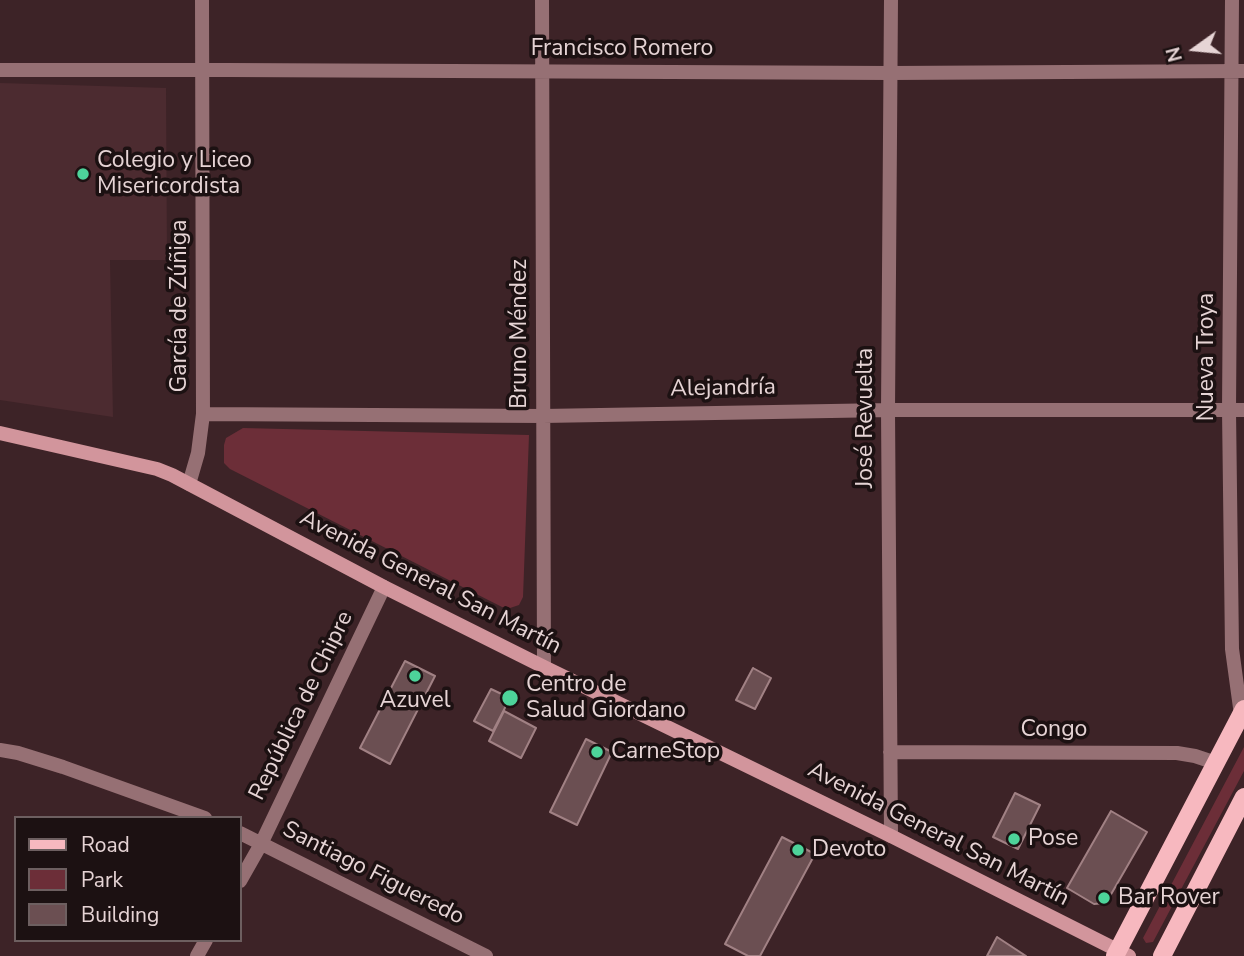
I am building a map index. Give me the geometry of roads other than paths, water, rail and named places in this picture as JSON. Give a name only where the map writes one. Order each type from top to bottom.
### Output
[{"type":"main road","name":"Avenida General San Martín","points":[[0,433],[157,470],[190,484],[384,587],[891,836],[1121,954]]},
{"type":"main road","points":[[1121,954],[1242,712]]},
{"type":"main road","points":[[1162,956],[1244,797]]},
{"type":"street","name":"García de Zúñiga","points":[[190,484],[198,453],[202,414],[202,0]]},
{"type":"street","name":"Bruno Méndez","points":[[542,0],[544,667]]},
{"type":"street","name":"José Revuelta","points":[[891,0],[888,410],[891,836]]},
{"type":"street","name":"Nueva Troya","points":[[1232,0],[1238,71],[1229,410],[1232,649],[1242,712]]},
{"type":"street","name":"Francisco Romero","points":[[0,70],[891,74],[1238,71]]},
{"type":"street","name":"Alejandría","points":[[202,414],[543,416],[888,410],[1244,411]]},
{"type":"street","name":"República de Chipre","points":[[242,877],[261,844],[384,587]]},
{"type":"street","points":[[0,750],[63,767],[199,816]]},
{"type":"street","name":"Congo","points":[[890,752],[1177,753],[1195,755],[1216,763]]},
{"type":"street","name":"Santiago Figueredo","points":[[242,834],[486,956]]},
{"type":"place","name":"Colegio y Liceo Misericordista","points":[[83,174]]},
{"type":"place","name":"Azuvel","points":[[415,676]]},
{"type":"place","name":"Centro de Salud Giordano","points":[[510,698]]},
{"type":"place","name":"CarneStop","points":[[597,752]]},
{"type":"place","name":"Pose","points":[[1014,839]]},
{"type":"place","name":"Devoto","points":[[798,850]]},
{"type":"place","name":"Bar Rover","points":[[1104,898]]}]
